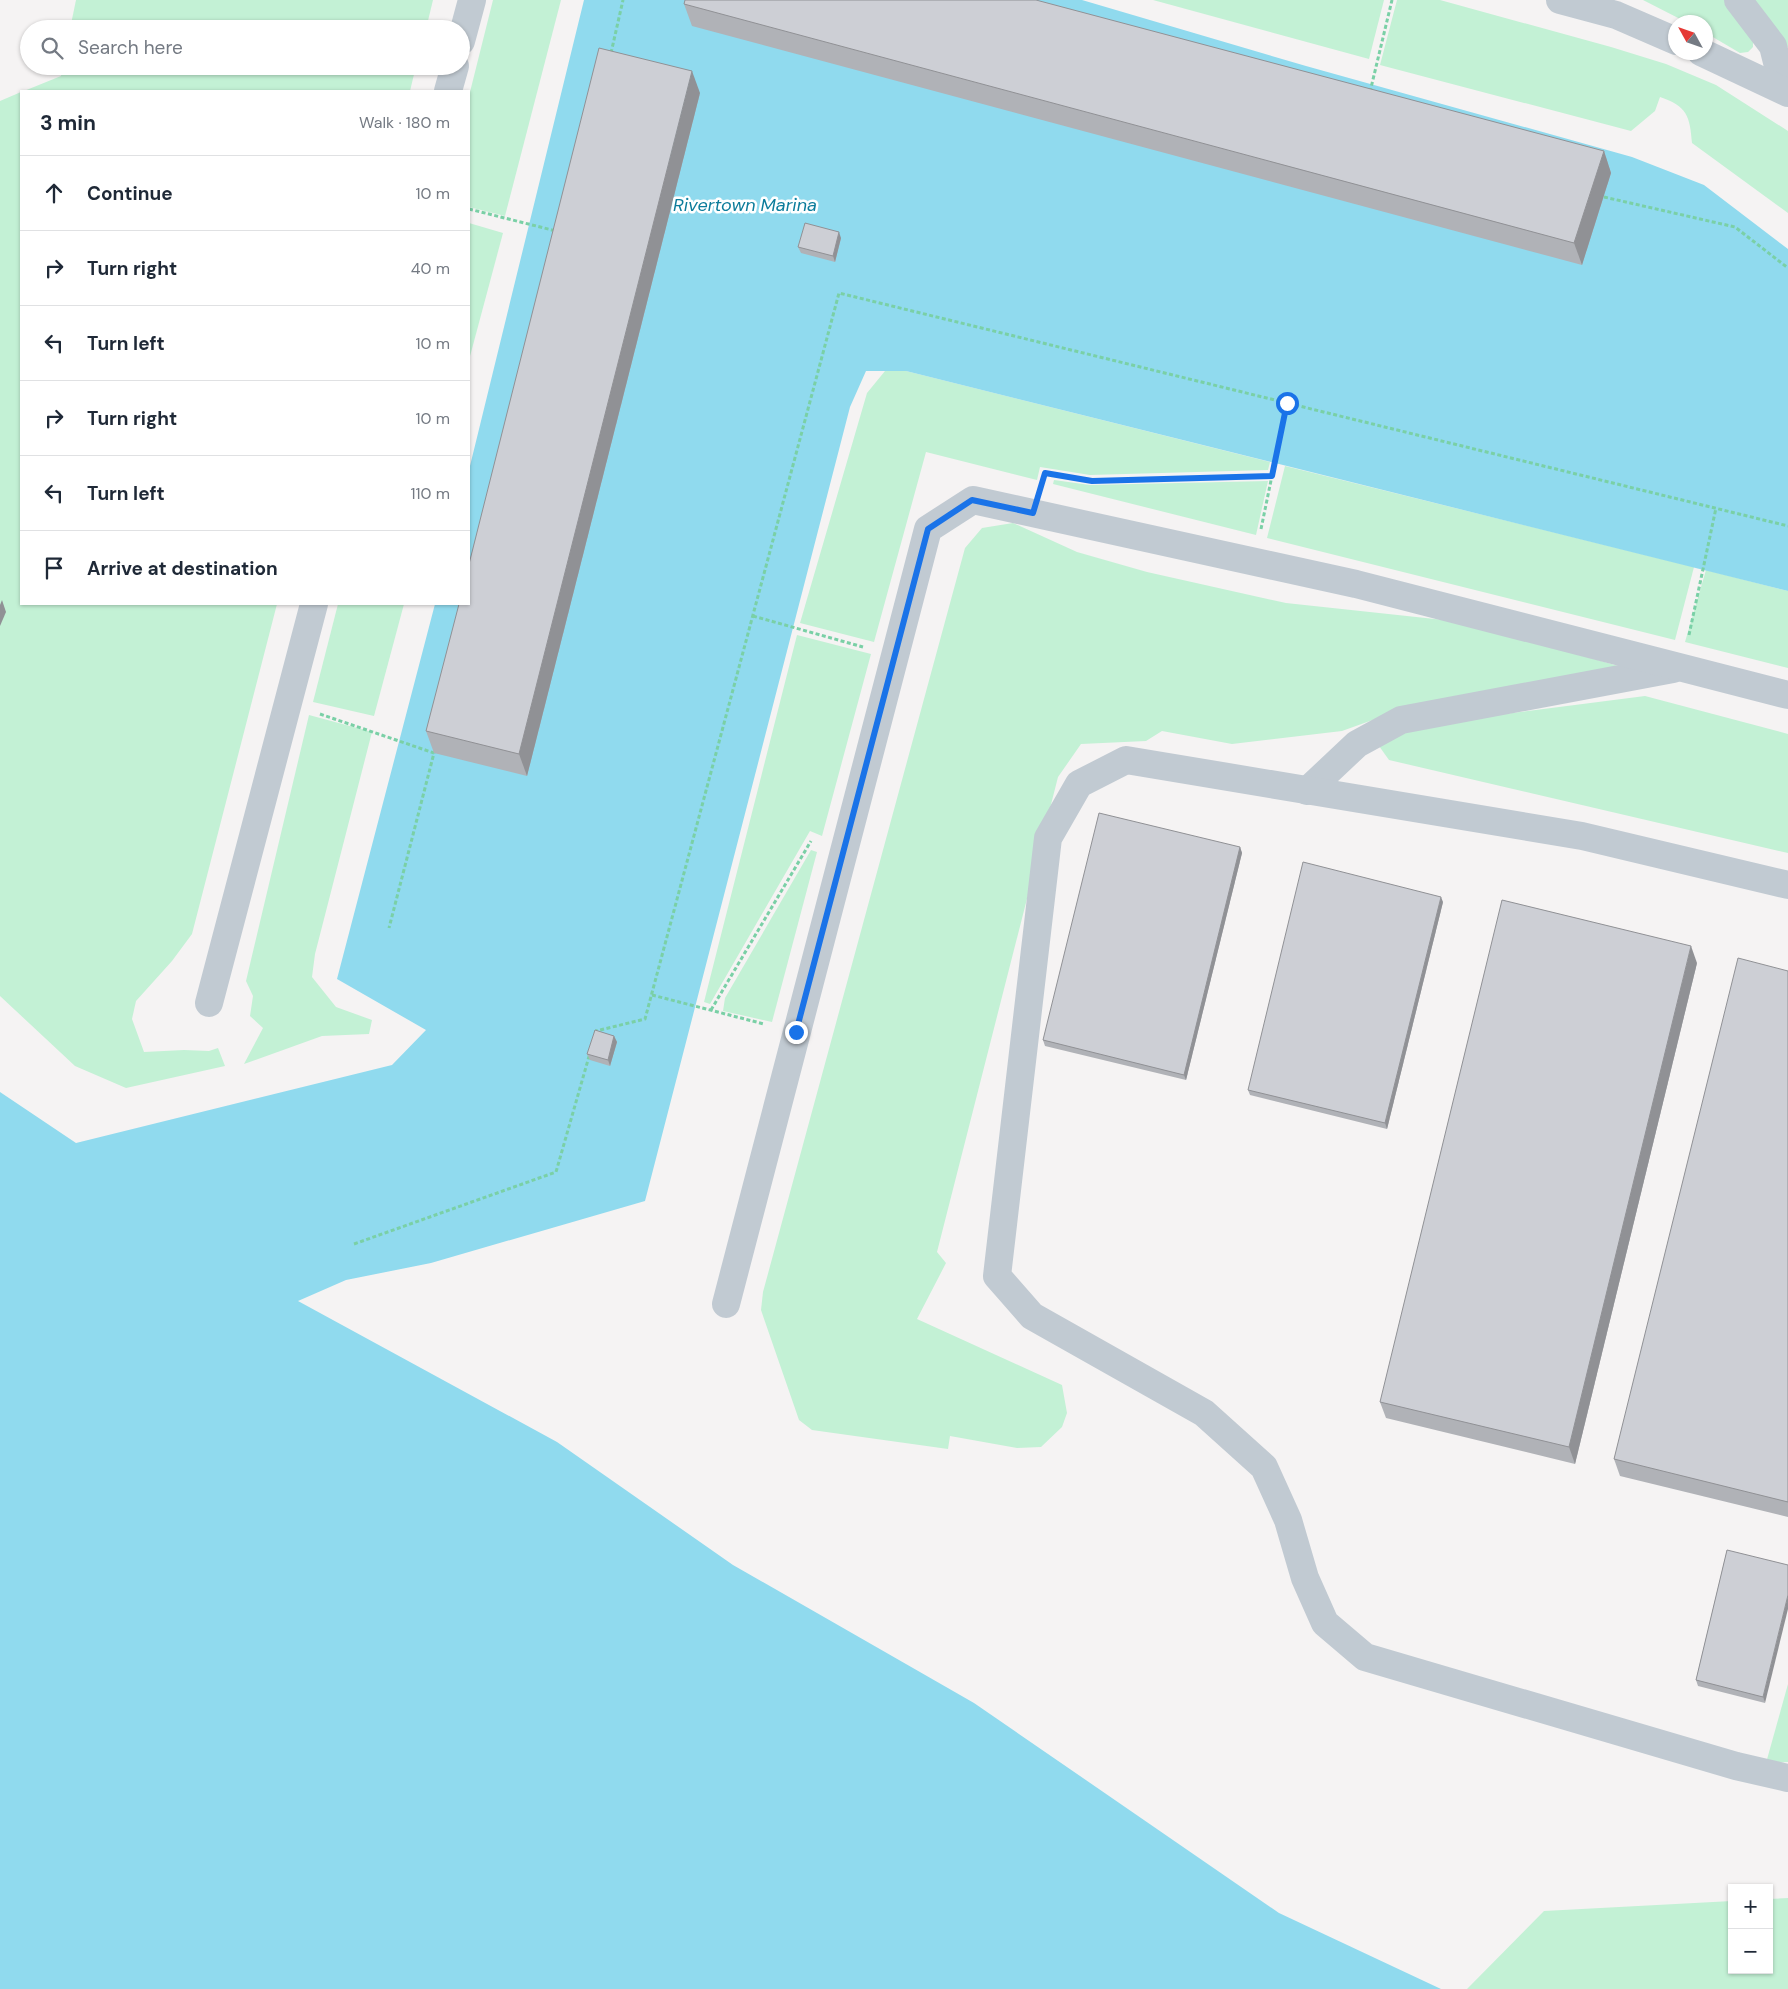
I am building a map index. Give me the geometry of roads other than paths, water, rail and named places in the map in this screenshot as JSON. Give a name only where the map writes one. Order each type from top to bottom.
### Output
[{"type":"lane","points":[[467,20],[472,0]]},
{"type":"lane","points":[[1560,0],[1616,15],[1668,38]]},
{"type":"lane","points":[[1738,0],[1773,46],[1786,91]]},
{"type":"lane","points":[[1713,58],[1786,91]]},
{"type":"lane","points":[[448,90],[452,75]]},
{"type":"lane","points":[[726,1304],[928,529],[972,500],[1356,584],[1788,694]]},
{"type":"lane","points":[[209,1003],[314,605]]},
{"type":"lane","points":[[1308,791],[1357,744],[1401,720],[1682,668]]},
{"type":"lane","points":[[1788,886],[1582,836],[1126,760],[1080,784],[1048,838],[997,1276],[1032,1316],[1204,1413],[1264,1467],[1288,1520],[1305,1578],[1325,1623],[1365,1657],[1736,1766],[1788,1778]]},
{"type":"water","name":"Rivertown Marina","points":[[584,0],[1082,0],[1306,66],[1632,157],[1704,185],[1788,249],[1788,591],[906,371],[866,371],[850,407],[645,1201],[431,1263],[346,1280],[298,1301],[557,1442],[733,1565],[974,1703],[1279,1913],[1441,1989],[0,1989],[0,1092],[76,1143],[392,1065],[426,1030],[337,979],[435,605],[470,605],[470,466]]}]
